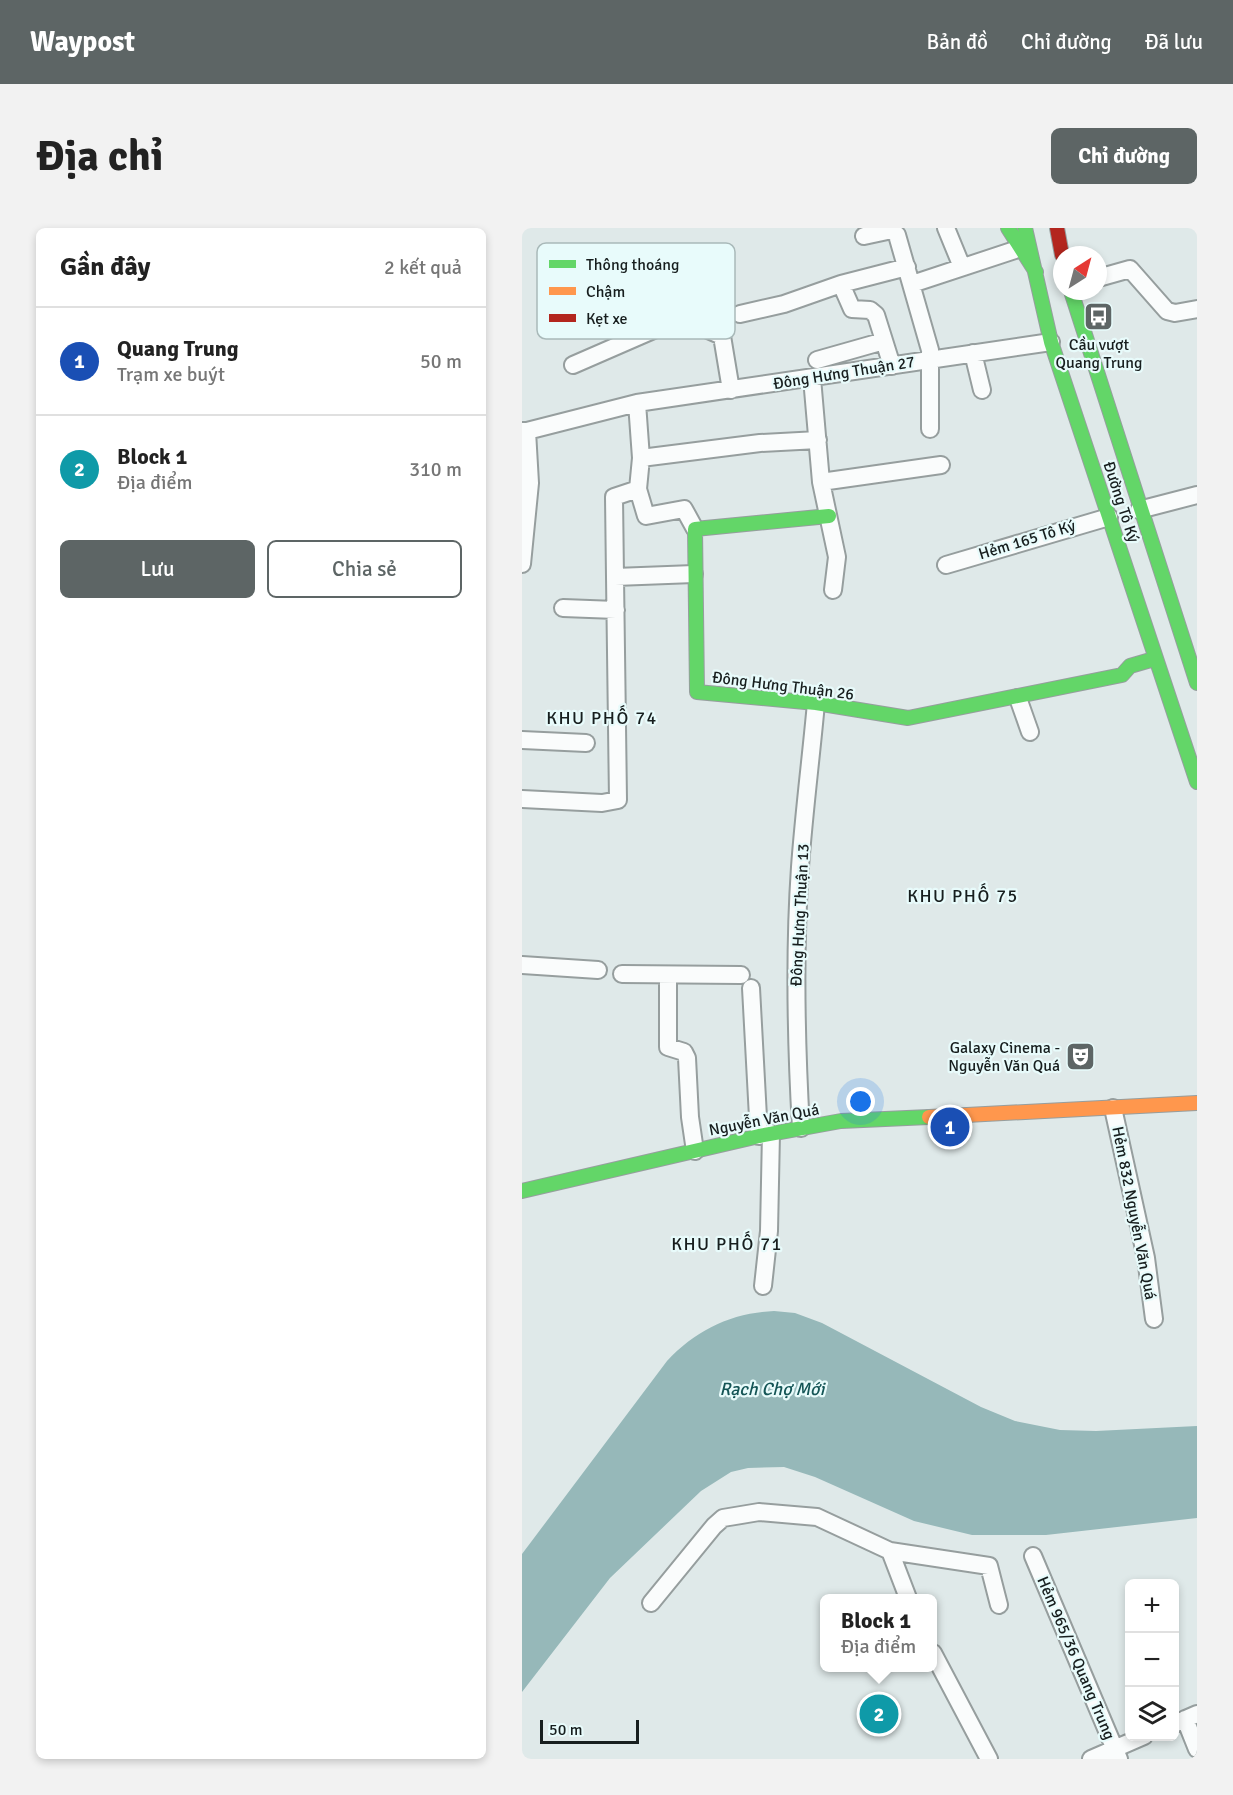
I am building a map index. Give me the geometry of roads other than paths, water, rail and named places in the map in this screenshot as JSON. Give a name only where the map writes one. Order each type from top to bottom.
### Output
[{"type":"main road","points":[[1008,228],[1036,272]]},
{"type":"main road","name":"Đường Tô Ký","points":[[1025,228],[1051,342],[1197,683]]},
{"type":"main road","points":[[1048,228],[1055,246]]},
{"type":"main road","points":[[1057,228],[1060,246]]},
{"type":"main road","name":"Đường Tô Ký","points":[[1073,300],[1124,514],[1154,659],[1197,782]]},
{"type":"main road","points":[[695,529],[829,516]]},
{"type":"main road","name":"Đông Hưng Thuận 26","points":[[695,529],[697,693],[816,703],[908,718],[1018,698],[1122,675],[1130,666],[1154,659]]},
{"type":"main road","name":"Nguyễn Văn Quá","points":[[522,1191],[765,1134],[841,1121],[1197,1103]]},
{"type":"street","points":[[946,228],[962,267]]},
{"type":"street","points":[[864,236],[894,230],[907,267],[930,350],[930,429]]},
{"type":"street","points":[[912,284],[1021,248]]},
{"type":"street","points":[[740,314],[784,304],[842,284],[907,267]]},
{"type":"street","points":[[1107,276],[1130,270],[1167,311],[1175,314],[1197,309]]},
{"type":"street","points":[[842,284],[852,309],[870,310],[876,315],[892,366]]},
{"type":"street","points":[[573,365],[633,339]]},
{"type":"street","points":[[722,339],[731,390]]},
{"type":"street","points":[[817,360],[884,341]]},
{"type":"street","name":"Đông Hưng Thuận 27","points":[[525,431],[637,403],[1051,342]]},
{"type":"street","points":[[973,353],[982,390]]},
{"type":"street","points":[[812,378],[821,482],[837,557],[833,590]]},
{"type":"street","points":[[637,403],[641,458],[638,489],[646,516],[684,509],[695,529]]},
{"type":"street","points":[[522,564],[526,484],[525,431]]},
{"type":"street","points":[[641,458],[748,444],[818,441]]},
{"type":"street","points":[[821,482],[941,465]]},
{"type":"street","points":[[522,800],[602,803],[618,800],[614,497],[638,489]]},
{"type":"street","name":"Hẻm 165 Tô Ký","points":[[946,565],[1197,495]]},
{"type":"street","points":[[615,576],[694,574]]},
{"type":"street","points":[[563,608],[616,610]]},
{"type":"street","points":[[1018,698],[1030,732]]},
{"type":"street","name":"Đông Hưng Thuận 13","points":[[801,1128],[796,972],[800,868],[816,703]]},
{"type":"street","points":[[522,740],[586,743]]},
{"type":"street","points":[[522,965],[598,970]]},
{"type":"street","points":[[622,974],[746,981],[765,1134],[769,1231],[763,1286]]},
{"type":"street","points":[[668,976],[668,1047],[684,1052],[687,1058],[690,1117],[695,1151]]},
{"type":"street","name":"Hẻm 832 Nguyễn Văn Quá","points":[[1113,1108],[1146,1258],[1154,1319]]},
{"type":"street","points":[[651,1603],[723,1518],[759,1512],[817,1517],[890,1551],[989,1566],[999,1605]]},
{"type":"street","points":[[890,1551],[906,1594]]},
{"type":"street","name":"Hẻm 965/36 Quang Trung","points":[[1033,1556],[1117,1754]]},
{"type":"street","points":[[937,1661],[989,1759]]},
{"type":"street","points":[[1186,1719],[1197,1749]]},
{"type":"street","points":[[1091,1759],[1117,1754],[1138,1741]]},
{"type":"water","name":"Rạch Chợ Mới","points":[[774,1311],[795,1313],[822,1323],[981,1407],[1015,1421],[1060,1430],[1096,1431],[1197,1426],[1197,1518],[1046,1535],[972,1535],[914,1521],[815,1477],[784,1467],[748,1468],[731,1472],[701,1491],[610,1578],[522,1692],[522,1554],[667,1361],[678,1350],[715,1325],[743,1315]]},
{"type":"place","name":"Cầu vượt Quang Trung","points":[[1099,317]]},
{"type":"place","name":"Galaxy Cinema - Nguyễn Văn Quá","points":[[1081,1057]]},
{"type":"place","name":"Quang Trung","points":[[950,1127]]},
{"type":"place","name":"Block 1","points":[[879,1714]]},
{"type":"district","name":"KHU PHỐ 74","points":[[602,718]]},
{"type":"district","name":"KHU PHỐ 75","points":[[963,896]]},
{"type":"district","name":"KHU PHỐ 71","points":[[727,1244]]}]
